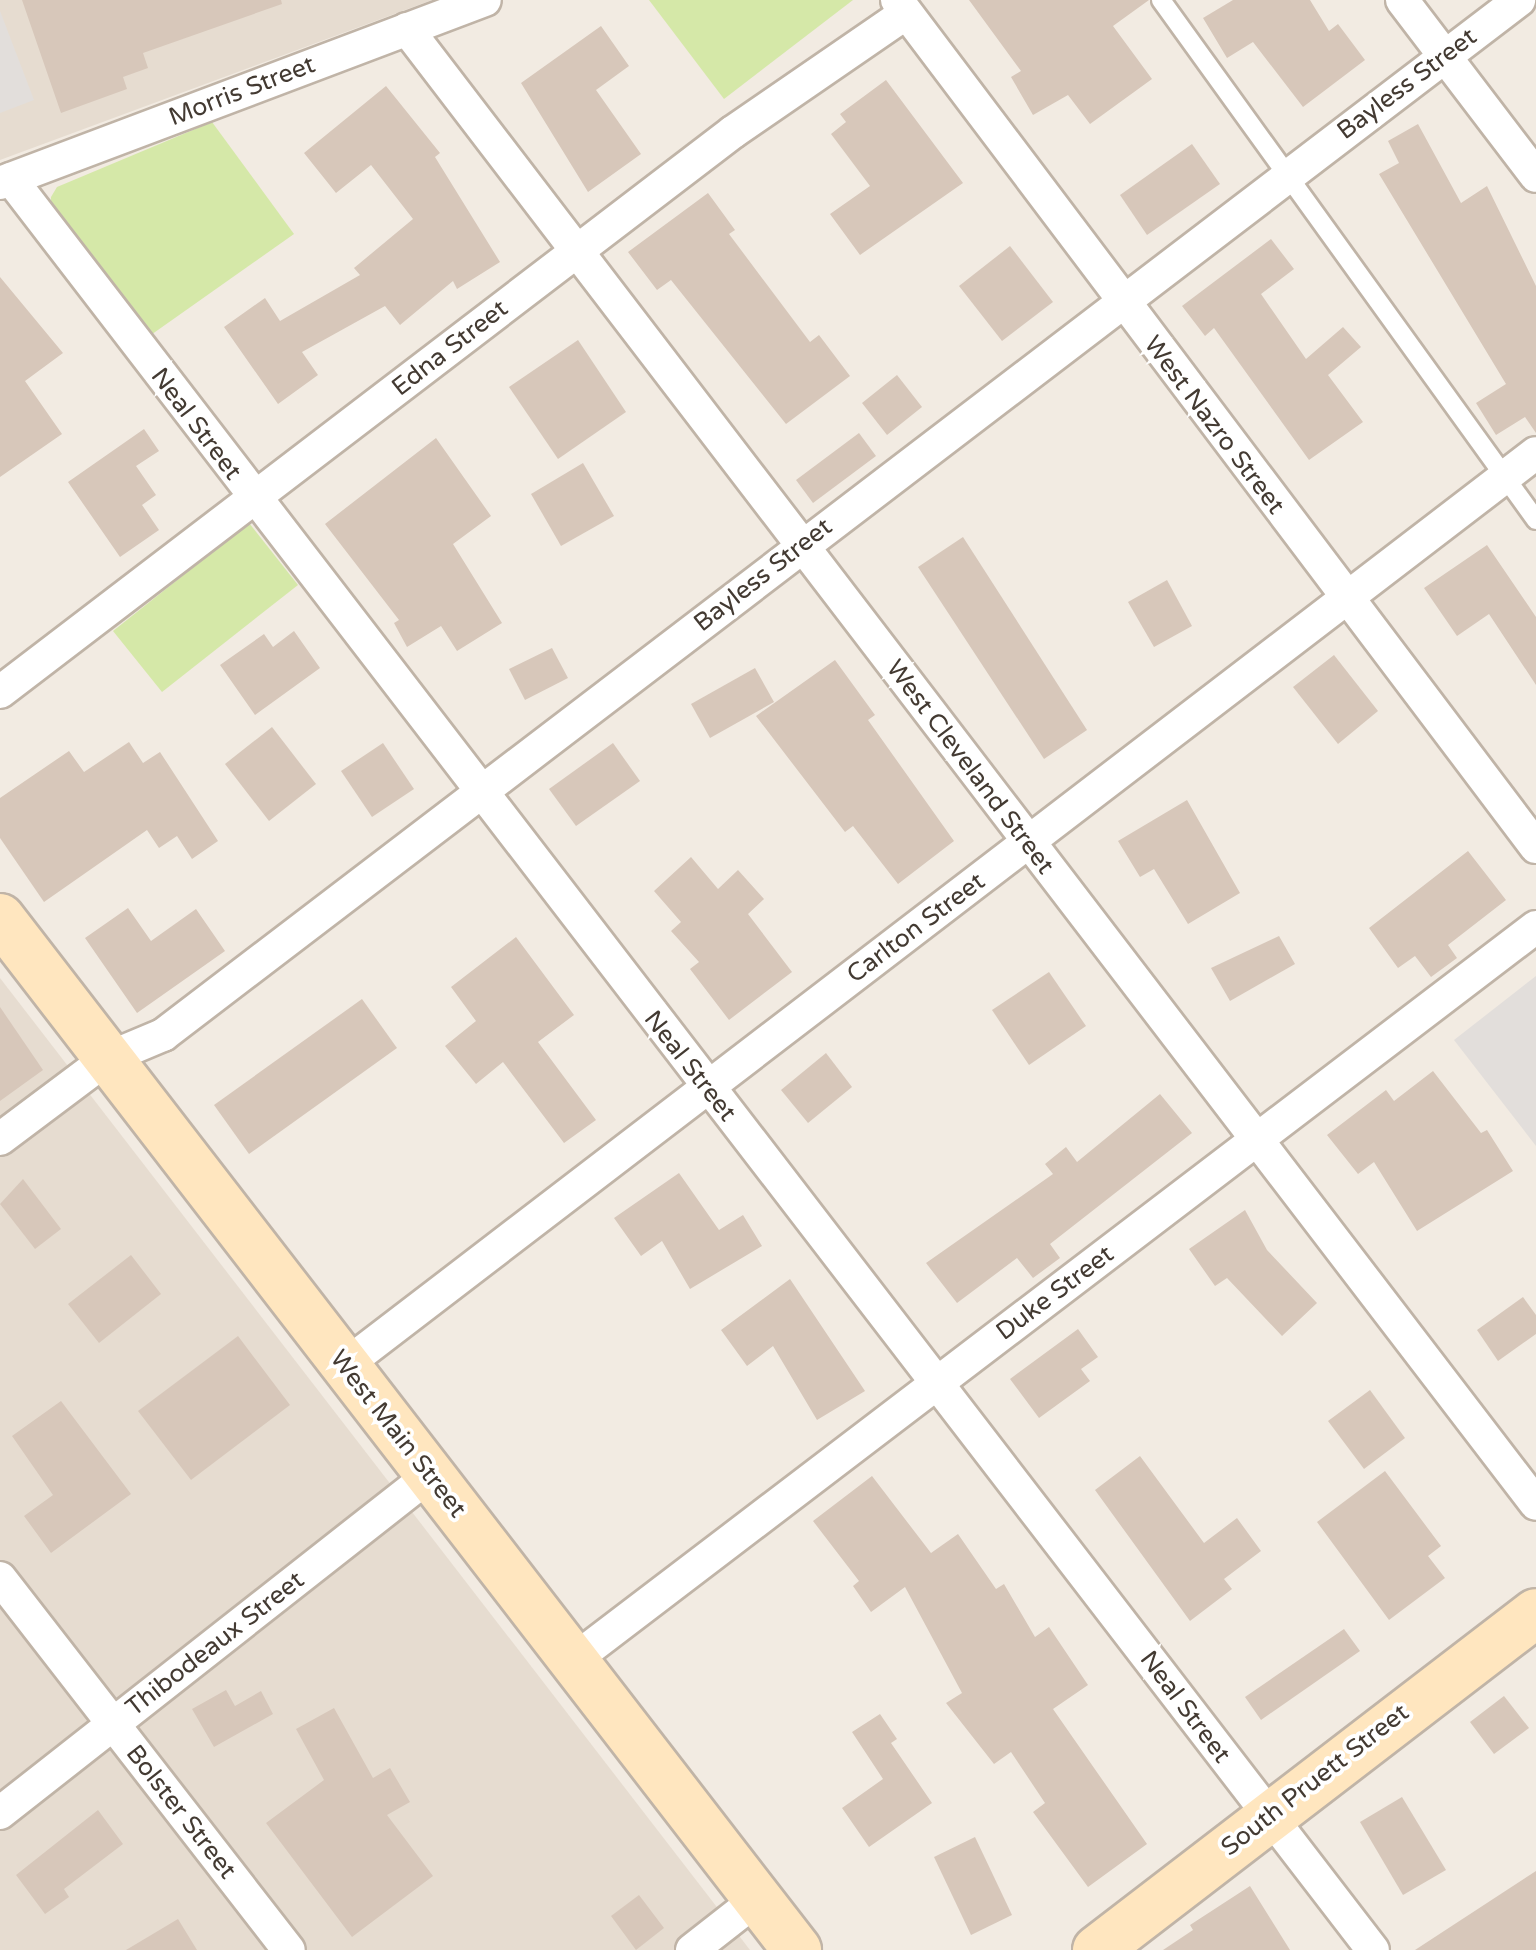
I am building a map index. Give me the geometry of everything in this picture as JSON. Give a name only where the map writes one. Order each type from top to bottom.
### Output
[{"type":"main road","name":"West Main Street","points":[[0,918],[796,1950]]},
{"type":"main road","name":"South Pruett Street","points":[[1097,1950],[1536,1613]]},
{"type":"street","name":"Morris Street","points":[[5,181],[485,0]]},
{"type":"street","points":[[1402,0],[1536,176]]},
{"type":"street","name":"Bayless Street","points":[[0,1139],[108,1058],[163,1035],[800,544],[964,427],[1121,301],[1519,0]]},
{"type":"street","name":"Edna Street","points":[[0,692],[902,6]]},
{"type":"street","name":"West Nazro Street","points":[[902,6],[1344,600],[1536,847]]},
{"type":"street","name":"West Cleveland Street","points":[[408,29],[573,253],[1536,1504]]},
{"type":"street","name":"Neal Street","points":[[5,181],[482,792],[706,1089],[938,1382],[1373,1950]]},
{"type":"street","name":"Carlton Street","points":[[344,1366],[1536,453]]},
{"type":"street","name":"Duke Street","points":[[574,1658],[1536,927]]},
{"type":"street","name":"Thibodeaux Street","points":[[0,1813],[430,1475]]},
{"type":"street","name":"Bolster Street","points":[[0,1578],[289,1950]]},
{"type":"street","points":[[692,1950],[756,1900]]},
{"type":"lane","points":[[1161,0],[1290,172],[1502,479],[1536,520]]},
{"type":"shaded area","points":[[0,0],[432,0],[0,160]]},
{"type":"shaded area","points":[[0,11],[34,100],[0,113]]},
{"type":"shaded area","points":[[1536,976],[1536,1146],[1454,1040]]},
{"type":"shaded area","points":[[0,978],[750,1950],[0,1950]]},
{"type":"green space","points":[[649,0],[853,0],[724,99]]},
{"type":"green space","points":[[212,122],[294,234],[148,337],[50,210],[51,197],[57,187]]},
{"type":"green space","points":[[249,523],[298,585],[162,692],[113,631]]},
{"type":"building","points":[[22,0],[281,0],[282,4],[143,53],[148,68],[123,77],[127,89],[61,113]]},
{"type":"building","points":[[969,0],[1149,0],[1113,26],[1152,79],[1090,124],[1068,95],[1033,115],[1011,77],[1021,71]]},
{"type":"building","points":[[1233,0],[1310,0],[1329,31],[1338,24],[1365,60],[1303,107],[1253,42],[1227,58],[1203,18]]},
{"type":"building","points":[[601,26],[629,66],[596,90],[641,154],[588,192],[521,83]]},
{"type":"building","points":[[886,80],[963,183],[860,255],[830,214],[870,186],[831,134],[846,122],[840,114]]},
{"type":"building","points":[[386,86],[440,153],[435,157],[500,262],[457,289],[453,281],[400,325],[385,306],[302,352],[318,375],[278,404],[224,327],[265,298],[280,321],[360,275],[354,268],[413,219],[371,165],[336,193],[304,153]]},
{"type":"building","points":[[1418,124],[1461,203],[1487,186],[1536,286],[1536,433],[1525,417],[1496,435],[1476,403],[1506,384],[1379,174],[1399,163],[1388,141]]},
{"type":"building","points":[[1192,144],[1220,184],[1147,235],[1120,195]]},
{"type":"building","points":[[708,193],[735,230],[729,234],[810,342],[819,335],[850,376],[786,424],[671,280],[657,290],[628,252]]},
{"type":"building","points":[[1271,239],[1294,269],[1261,294],[1306,359],[1343,327],[1361,347],[1328,375],[1363,422],[1309,460],[1214,328],[1205,336],[1182,306]]},
{"type":"building","points":[[1010,246],[1053,302],[1002,341],[959,286]]},
{"type":"building","points":[[0,277],[63,353],[25,381],[62,434],[0,477]]},
{"type":"building","points":[[578,340],[626,412],[558,459],[509,387]]},
{"type":"building","points":[[897,375],[922,407],[887,435],[862,403]]},
{"type":"building","points":[[144,429],[159,451],[136,466],[156,495],[142,505],[159,530],[120,557],[68,482]]},
{"type":"building","points":[[859,433],[876,456],[813,503],[796,480]]},
{"type":"building","points":[[436,438],[491,516],[453,544],[502,623],[457,651],[441,626],[407,647],[394,623],[399,620],[325,524]]},
{"type":"building","points":[[583,463],[614,516],[561,546],[531,494]]},
{"type":"building","points":[[963,537],[1087,730],[1044,759],[918,567]]},
{"type":"building","points":[[1487,545],[1536,617],[1536,685],[1489,614],[1457,636],[1424,588]]},
{"type":"building","points":[[1167,580],[1192,626],[1154,647],[1128,602]]},
{"type":"building","points":[[294,631],[320,668],[255,715],[220,665],[264,634],[273,647]]},
{"type":"building","points":[[552,648],[568,678],[525,700],[509,669]]},
{"type":"building","points":[[1334,655],[1378,711],[1338,744],[1293,687]]},
{"type":"building","points":[[835,660],[875,715],[868,720],[954,841],[898,884],[853,826],[845,832],[756,716]]},
{"type":"building","points":[[755,668],[774,702],[710,738],[691,704]]},
{"type":"building","points":[[272,727],[316,784],[269,821],[225,764]]},
{"type":"building","points":[[129,742],[143,763],[160,752],[218,841],[192,859],[177,836],[159,848],[147,830],[44,902],[0,838],[0,798],[69,751],[84,772]]},
{"type":"building","points":[[383,743],[414,789],[372,817],[341,771]]},
{"type":"building","points":[[613,743],[640,781],[576,826],[549,789]]},
{"type":"building","points":[[1187,800],[1240,893],[1188,924],[1154,869],[1140,877],[1118,841]]},
{"type":"building","points":[[1468,851],[1506,900],[1448,945],[1457,958],[1431,977],[1415,956],[1398,968],[1369,928]]},
{"type":"building","points":[[691,857],[718,889],[738,870],[764,899],[748,914],[792,972],[729,1020],[690,969],[699,962],[671,931],[681,922],[654,891]]},
{"type":"building","points":[[128,908],[151,941],[196,909],[225,951],[137,1013],[85,938]]},
{"type":"building","points":[[1279,936],[1295,964],[1230,1001],[1211,968]]},
{"type":"building","points":[[516,937],[574,1015],[538,1042],[596,1120],[564,1143],[503,1062],[476,1084],[445,1046],[476,1021],[451,987]]},
{"type":"building","points":[[1049,972],[1086,1026],[1029,1065],[992,1010]]},
{"type":"building","points":[[362,999],[397,1048],[249,1154],[214,1105]]},
{"type":"building","points":[[0,1007],[43,1070],[0,1101]]},
{"type":"building","points":[[826,1053],[852,1087],[808,1123],[781,1090]]},
{"type":"building","points":[[1433,1071],[1481,1133],[1487,1130],[1513,1171],[1417,1231],[1374,1162],[1358,1174],[1327,1135],[1386,1090],[1394,1101]]},
{"type":"building","points":[[1160,1094],[1192,1133],[1050,1244],[1060,1258],[1033,1278],[1017,1258],[957,1303],[926,1263],[1053,1174],[1045,1164],[1066,1147],[1077,1162]]},
{"type":"building","points":[[679,1173],[719,1230],[743,1215],[762,1246],[690,1289],[662,1241],[641,1256],[614,1218]]},
{"type":"building","points":[[23,1179],[61,1229],[35,1249],[0,1204]]},
{"type":"building","points":[[1245,1210],[1267,1250],[1317,1303],[1282,1336],[1227,1278],[1215,1286],[1189,1249]]},
{"type":"building","points":[[131,1255],[161,1294],[99,1343],[68,1304]]},
{"type":"building","points":[[790,1279],[865,1391],[817,1420],[773,1346],[747,1366],[721,1330]]},
{"type":"building","points":[[1523,1297],[1536,1315],[1536,1334],[1498,1361],[1477,1330]]},
{"type":"building","points":[[1078,1329],[1098,1357],[1081,1369],[1090,1381],[1039,1418],[1010,1379]]},
{"type":"building","points":[[238,1336],[290,1405],[191,1480],[138,1411]]},
{"type":"building","points":[[1370,1390],[1405,1438],[1364,1469],[1328,1421]]},
{"type":"building","points":[[61,1401],[131,1494],[51,1553],[24,1516],[53,1495],[12,1436]]},
{"type":"building","points":[[1140,1456],[1204,1543],[1237,1518],[1261,1551],[1224,1579],[1232,1589],[1190,1621],[1095,1490]]},
{"type":"building","points":[[1385,1471],[1441,1546],[1428,1556],[1445,1578],[1389,1620],[1317,1522]]},
{"type":"building","points":[[872,1476],[931,1553],[958,1534],[996,1589],[1004,1584],[1035,1637],[1049,1627],[1088,1685],[1053,1709],[1147,1844],[1088,1887],[1033,1812],[1045,1803],[1011,1752],[994,1764],[946,1703],[962,1693],[905,1587],[871,1612],[853,1586],[859,1581],[813,1521]]},
{"type":"building","points":[[1344,1629],[1360,1651],[1261,1720],[1245,1697]]},
{"type":"building","points":[[226,1690],[235,1706],[261,1691],[273,1714],[214,1747],[192,1709]]},
{"type":"building","points":[[1504,1696],[1529,1728],[1494,1754],[1470,1722]]},
{"type":"building","points":[[334,1708],[373,1778],[390,1768],[410,1802],[387,1815],[433,1876],[352,1937],[266,1823],[324,1780],[296,1729]]},
{"type":"building","points":[[880,1714],[897,1739],[891,1743],[932,1803],[869,1847],[842,1808],[883,1779],[852,1732]]},
{"type":"building","points":[[1402,1797],[1446,1870],[1403,1895],[1360,1822]]},
{"type":"building","points":[[98,1810],[123,1844],[64,1889],[69,1897],[45,1914],[16,1875]]},
{"type":"building","points":[[975,1837],[1012,1915],[971,1935],[934,1857]]},
{"type":"building","points":[[1536,1871],[1536,1950],[1415,1950]]},
{"type":"building","points":[[1250,1886],[1290,1950],[1163,1950],[1193,1930],[1190,1925]]},
{"type":"building","points":[[639,1895],[664,1928],[636,1950],[611,1916]]},
{"type":"building","points":[[178,1919],[197,1950],[126,1950]]}]
